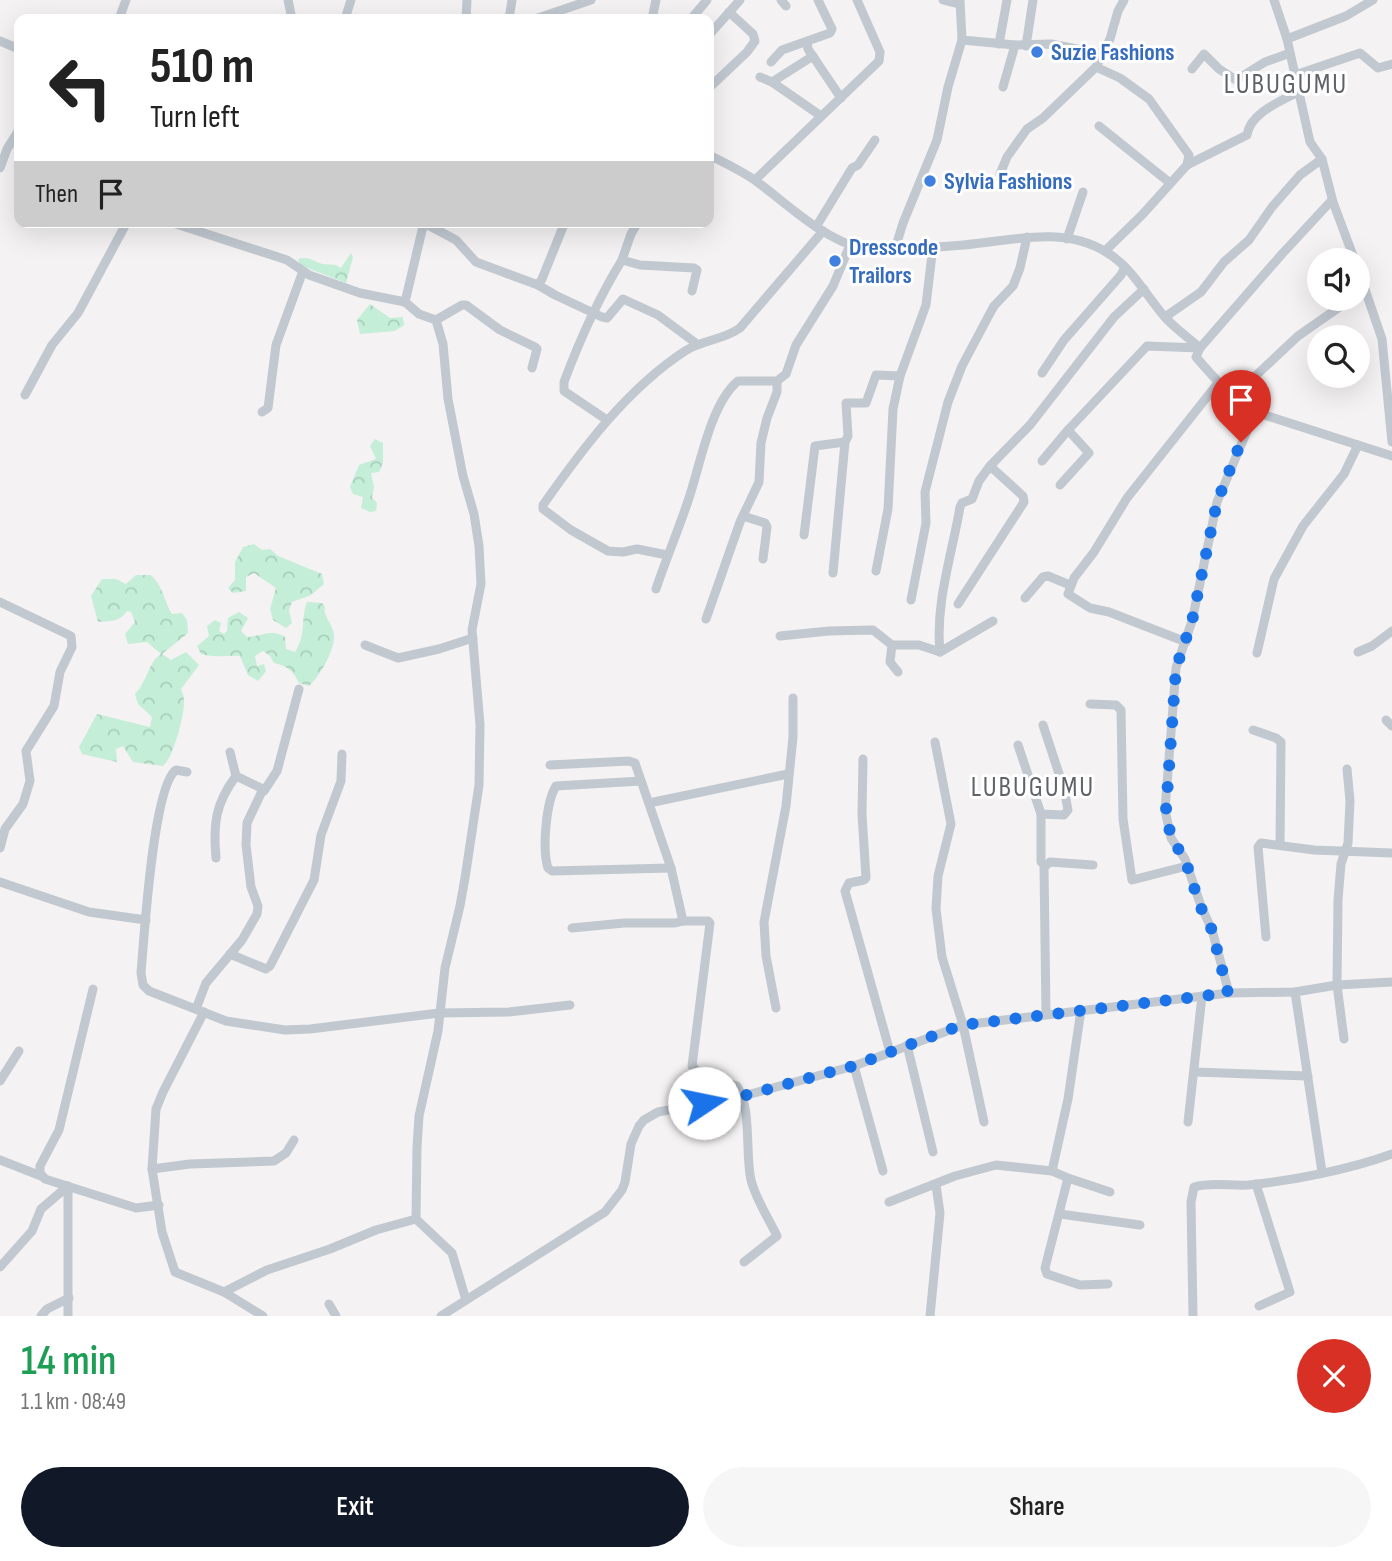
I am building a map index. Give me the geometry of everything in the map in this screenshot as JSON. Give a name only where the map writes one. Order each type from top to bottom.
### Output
[{"type":"street","points":[[550,14],[591,0]]},
{"type":"street","points":[[695,14],[707,0]]},
{"type":"street","points":[[714,29],[740,0]]},
{"type":"street","points":[[771,62],[782,50],[832,31],[818,0]]},
{"type":"street","points":[[755,180],[874,68],[880,56],[879,47],[857,0]]},
{"type":"street","points":[[895,249],[902,223],[937,140],[948,87],[962,40],[959,2],[943,0]]},
{"type":"street","points":[[999,44],[1007,0]]},
{"type":"street","points":[[1026,46],[1033,0]]},
{"type":"street","points":[[1000,174],[1007,157],[1027,129],[1043,118],[1096,67],[1124,0]]},
{"type":"street","points":[[1274,0],[1287,39],[1310,142],[1322,159],[1332,200],[1350,248]]},
{"type":"street","points":[[1287,39],[1346,16],[1373,0]]},
{"type":"street","points":[[714,83],[755,41],[752,34],[729,12]]},
{"type":"street","points":[[962,40],[1026,46],[1051,44],[1103,54]]},
{"type":"street","points":[[807,42],[813,56],[841,98]]},
{"type":"street","points":[[1003,87],[1015,45]]},
{"type":"street","points":[[1192,69],[1204,54],[1219,69],[1236,80],[1265,62],[1290,53]]},
{"type":"street","points":[[1294,75],[1360,53],[1378,68],[1392,64]]},
{"type":"street","points":[[772,82],[813,56]]},
{"type":"street","points":[[1096,67],[1120,78],[1149,99],[1186,149],[1189,155],[1187,165]]},
{"type":"street","points":[[760,77],[772,82],[821,116]]},
{"type":"street","points":[[1105,251],[1187,165],[1247,135],[1248,127],[1270,106],[1298,92]]},
{"type":"street","points":[[1100,126],[1170,183]]},
{"type":"street","points":[[0,168],[14,138]]},
{"type":"street","points":[[667,555],[637,550],[608,551],[571,530],[543,509],[543,504],[607,420],[664,366],[697,344],[740,328],[819,229],[852,168],[858,165],[874,140]]},
{"type":"street","points":[[714,158],[755,180],[819,229],[850,245],[862,248],[964,245],[1054,236],[1105,251],[1125,267],[1165,317],[1200,348]]},
{"type":"street","points":[[1165,317],[1201,292],[1224,262],[1249,240],[1272,207],[1300,176],[1322,159]]},
{"type":"street","points":[[1067,239],[1083,192]]},
{"type":"street","points":[[1332,200],[1200,348],[1196,357],[1233,397],[1255,412],[1392,456]]},
{"type":"street","points":[[25,395],[52,345],[82,306],[124,228]]},
{"type":"street","points":[[188,228],[287,260],[303,271],[360,293],[405,302],[419,314],[436,320],[466,305],[500,330],[535,347],[537,349],[532,368]]},
{"type":"street","points":[[405,302],[423,228]]},
{"type":"street","points":[[433,228],[456,240],[477,262],[538,285],[594,314],[607,318],[623,299],[658,315],[697,344]]},
{"type":"street","points":[[538,285],[563,228]]},
{"type":"street","points":[[607,420],[564,391],[564,382],[583,331],[622,260],[634,228]]},
{"type":"street","points":[[911,600],[925,531],[925,492],[948,402],[962,366],[994,306],[1013,286],[1027,237]]},
{"type":"street","points":[[656,589],[697,477],[711,425],[734,384],[739,380],[777,381],[786,374],[796,345],[833,286],[850,245]]},
{"type":"street","points":[[876,571],[888,509],[891,427],[900,376],[926,305],[933,246]]},
{"type":"street","points":[[622,260],[640,265],[694,268],[697,270],[692,291]]},
{"type":"street","points":[[1042,373],[1064,340],[1125,267]]},
{"type":"street","points":[[262,412],[268,408],[276,345],[303,271]]},
{"type":"street","points":[[940,652],[938,627],[941,599],[960,507],[974,496],[979,481],[989,466],[1030,425],[1114,317],[1144,289]]},
{"type":"street","points":[[1370,308],[1387,337],[1392,442]]},
{"type":"street","points":[[1233,397],[1298,336],[1334,311]]},
{"type":"street","points":[[436,320],[443,344],[448,399],[479,546],[481,584],[473,638],[480,725],[479,785],[460,906],[444,968],[439,1013],[419,1116],[416,1219],[452,1253],[466,1300]]},
{"type":"street","points":[[1042,461],[1147,346],[1200,348]]},
{"type":"street","points":[[833,573],[845,442],[848,436],[846,403],[866,403],[876,375],[900,376]]},
{"type":"street","points":[[706,619],[743,516],[759,482],[761,443],[767,418],[778,392],[777,381]]},
{"type":"street","points":[[1186,642],[1110,612],[1090,608],[1068,594],[1070,585],[1127,498],[1218,383]]},
{"type":"street","points":[[1228,993],[1212,930],[1200,906],[1187,866],[1171,838],[1166,810],[1176,668],[1186,642],[1217,502],[1255,412]]},
{"type":"street","points":[[1060,485],[1089,453],[1068,430]]},
{"type":"street","points":[[804,536],[815,446],[845,442]]},
{"type":"street","points":[[1256,653],[1274,579],[1303,526],[1345,474],[1358,444]]},
{"type":"street","points":[[958,604],[1025,499],[989,466]]},
{"type":"street","points":[[743,516],[765,523],[767,527],[763,559]]},
{"type":"street","points":[[1025,598],[1043,577],[1048,576],[1070,585]]},
{"type":"street","points":[[0,603],[71,636],[72,647],[60,672],[54,706],[28,746],[26,758],[29,785],[20,810],[4,831],[0,848]]},
{"type":"street","points":[[780,636],[829,631],[873,631],[892,645],[919,645],[940,652],[993,621]]},
{"type":"street","points":[[1358,652],[1372,646],[1392,631]]},
{"type":"street","points":[[365,645],[398,658],[473,638]]},
{"type":"street","points":[[892,645],[890,662],[898,672]]},
{"type":"street","points":[[263,1316],[224,1292],[175,1272],[162,1232],[152,1169],[156,1109],[200,1011],[206,983],[248,931],[257,914],[258,906],[251,887],[246,845],[247,823],[277,771],[299,689]]},
{"type":"street","points":[[776,1008],[766,956],[764,922],[786,806],[793,737],[793,698]]},
{"type":"street","points":[[1090,704],[1116,705],[1121,710],[1122,818],[1132,880],[1187,866]]},
{"type":"street","points":[[1041,814],[1064,815],[1068,810],[1043,725]]},
{"type":"street","points":[[1253,730],[1276,738],[1281,743],[1280,845]]},
{"type":"street","points":[[935,742],[951,824],[939,876],[936,909],[942,957],[962,1025],[984,1122]]},
{"type":"street","points":[[1018,745],[1041,814],[1041,862],[1045,865],[1046,1014]]},
{"type":"street","points":[[216,858],[215,819],[236,776],[230,752]]},
{"type":"street","points":[[230,954],[266,969],[270,966],[314,880],[321,835],[341,781],[342,754]]},
{"type":"street","points":[[863,759],[862,814],[866,878],[849,883],[845,891],[890,1052]]},
{"type":"street","points":[[550,765],[629,761],[636,765],[671,869],[682,921]]},
{"type":"street","points":[[1344,1040],[1337,985],[1338,900],[1343,850],[1348,842],[1350,801],[1347,769]]},
{"type":"street","points":[[187,772],[174,771],[163,796],[152,844],[141,973],[143,985],[153,993],[226,1021],[285,1030],[439,1013],[509,1012],[570,1006]]},
{"type":"street","points":[[649,803],[788,774]]},
{"type":"street","points":[[236,776],[264,791]]},
{"type":"street","points":[[640,781],[556,786],[550,803],[545,851],[548,868],[552,871],[671,869]]},
{"type":"street","points":[[1266,937],[1258,847],[1261,843],[1314,850],[1392,853]]},
{"type":"street","points":[[1045,865],[1050,862],[1093,865]]},
{"type":"street","points":[[0,882],[89,912],[146,920]]},
{"type":"street","points":[[572,928],[624,923],[708,921],[710,925],[692,1066],[701,1075],[735,1085],[743,1096],[747,1157],[754,1190],[778,1238],[744,1262]]},
{"type":"street","points":[[441,1316],[605,1212],[622,1190],[631,1144],[639,1126],[650,1115],[658,1112],[743,1096],[853,1066],[962,1025],[1228,993],[1295,992],[1337,985],[1392,982]]},
{"type":"street","points":[[41,1175],[40,1166],[59,1130],[93,989]]},
{"type":"street","points":[[1295,992],[1322,1172]]},
{"type":"street","points":[[1188,1122],[1202,996]]},
{"type":"street","points":[[1052,1171],[1068,1099],[1081,1010]]},
{"type":"street","points":[[907,1045],[933,1152]]},
{"type":"street","points":[[0,1081],[19,1051]]},
{"type":"street","points":[[853,1066],[884,1171]]},
{"type":"street","points":[[1194,1072],[1308,1076]]},
{"type":"street","points":[[152,1169],[235,1161],[274,1161],[286,1153],[294,1140]]},
{"type":"street","points":[[1193,1316],[1192,1191],[1197,1186],[1256,1184],[1371,1162],[1392,1153]]},
{"type":"street","points":[[0,1160],[135,1208],[159,1205]]},
{"type":"street","points":[[889,1202],[955,1176],[996,1165],[1052,1171],[1110,1192]]},
{"type":"street","points":[[1068,1178],[1045,1268],[1047,1274],[1080,1285],[1108,1284]]},
{"type":"street","points":[[1256,1184],[1290,1292],[1259,1306]]},
{"type":"street","points":[[930,1316],[940,1213],[936,1185]]},
{"type":"street","points":[[0,1268],[32,1231],[41,1209],[68,1186]]},
{"type":"street","points":[[68,1186],[68,1316]]},
{"type":"street","points":[[1060,1214],[1140,1225]]},
{"type":"street","points":[[224,1292],[267,1270],[376,1230],[416,1219]]},
{"type":"street","points":[[41,1316],[47,1309],[69,1298]]},
{"type":"street","points":[[329,1304],[336,1316]]},
{"type":"green space","points":[[351,253],[353,257],[346,283],[300,265],[298,259],[308,258],[341,268]]},
{"type":"green space","points":[[370,304],[390,318],[403,317],[404,325],[395,331],[360,334],[357,320]]},
{"type":"green space","points":[[375,439],[383,443],[383,463],[379,472],[371,473],[374,487],[372,497],[377,503],[376,511],[370,512],[361,508],[363,497],[353,494],[350,487],[359,465],[376,459],[370,446]]},
{"type":"green space","points":[[254,544],[262,550],[270,549],[278,556],[322,574],[324,584],[311,595],[292,602],[289,610],[292,623],[286,628],[273,620],[270,609],[276,588],[254,573],[246,577],[246,591],[233,593],[228,588],[235,580],[235,562],[243,547]]},
{"type":"green space","points":[[136,575],[151,575],[172,614],[182,613],[187,620],[188,633],[162,654],[171,660],[186,652],[199,665],[181,689],[184,706],[180,725],[171,755],[163,766],[133,762],[123,746],[116,749],[117,762],[82,754],[79,747],[97,714],[150,727],[152,717],[138,704],[135,694],[153,662],[161,654],[147,642],[128,644],[125,634],[135,622],[131,612],[127,611],[114,620],[98,622],[91,596],[102,579],[116,579],[126,584]]},
{"type":"green space","points":[[307,602],[322,603],[334,635],[326,662],[309,686],[299,683],[290,670],[274,663],[263,651],[255,656],[257,666],[264,664],[266,671],[258,681],[248,675],[240,656],[201,654],[197,646],[209,636],[207,626],[215,620],[221,623],[219,631],[224,634],[227,631],[228,618],[239,612],[248,618],[241,631],[247,637],[280,634],[285,637],[286,649],[295,652],[301,639]]},
{"type":"place","name":"Suzie Fashions","points":[[1037,52]]},
{"type":"place","name":"Sylvia Fashions","points":[[930,181]]},
{"type":"place","name":"Dresscode Trailors","points":[[835,261]]},
{"type":"district","name":"LUBUGUMU","points":[[1286,83]]},
{"type":"district","name":"LUBUGUMU","points":[[1033,786]]},
{"type":"route","points":[[704,1103],[743,1096],[853,1066],[962,1025],[1228,993],[1212,930],[1200,906],[1185,859],[1171,838],[1166,810],[1176,668],[1192,621],[1210,525],[1241,442]]}]
